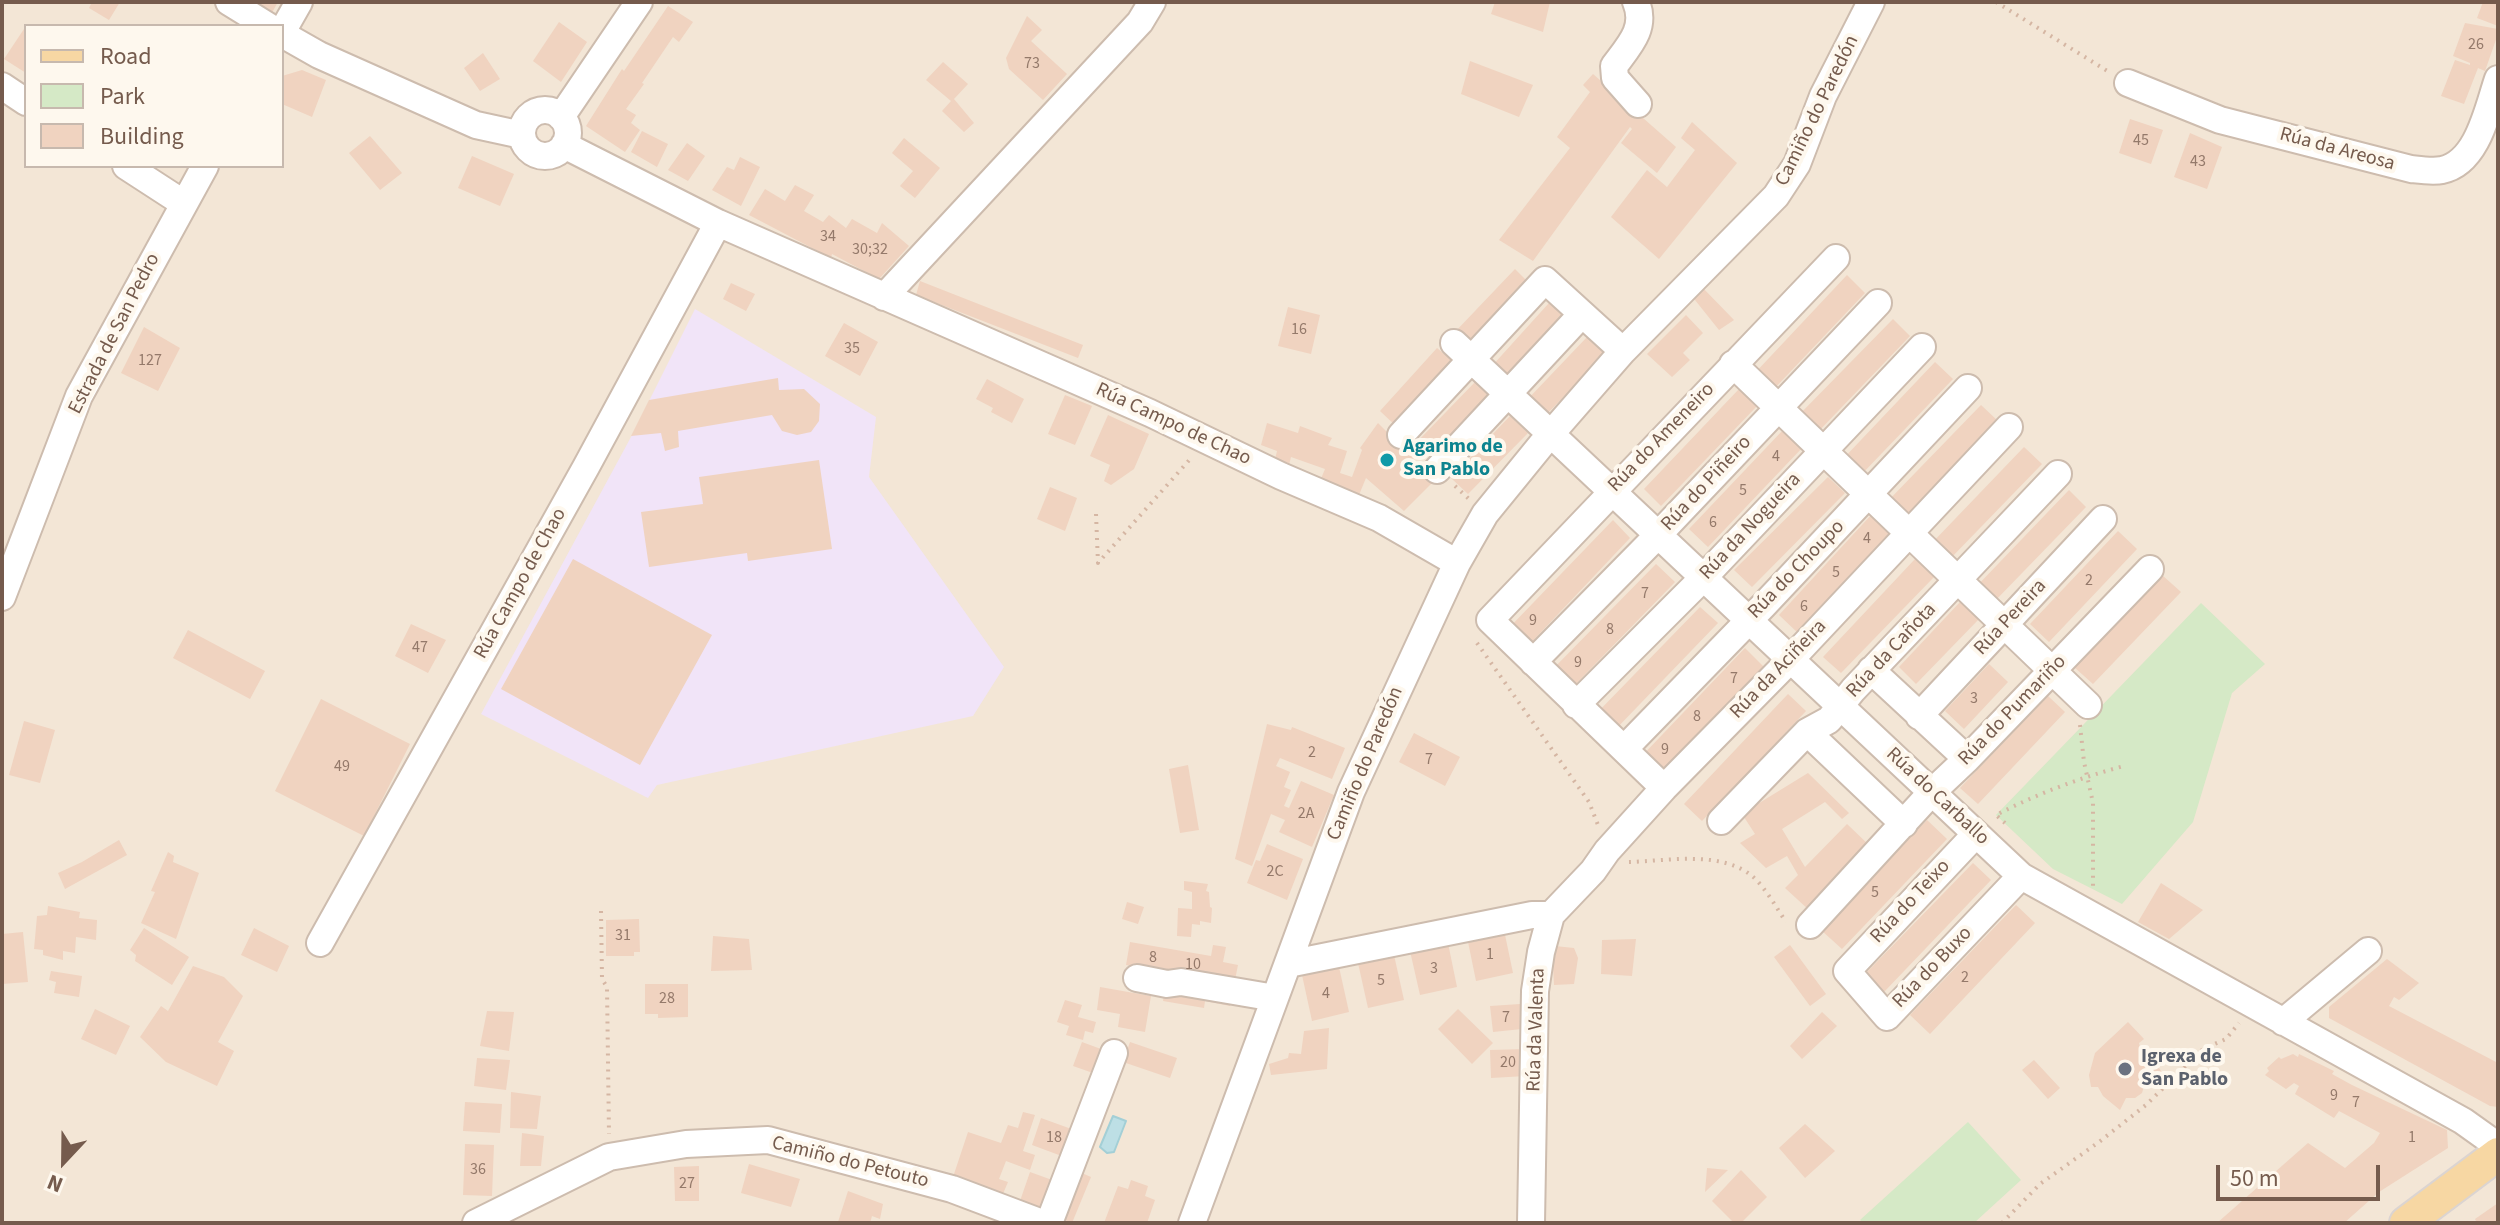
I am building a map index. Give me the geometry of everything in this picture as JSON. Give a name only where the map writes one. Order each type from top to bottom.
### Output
[{"type":"main road","points":[[2407,1223],[2498,1154]]},
{"type":"street","points":[[229,2],[265,24]]},
{"type":"street","points":[[284,29],[299,2]]},
{"type":"street","points":[[561,117],[639,2]]},
{"type":"street","points":[[884,297],[1140,22],[1152,2]]},
{"type":"street","points":[[1636,2],[1639,28],[1614,66],[1615,78],[1638,104]]},
{"type":"street","name":"Camiño do Paredón","points":[[1192,1223],[1351,792],[1457,563],[1485,514],[1552,432],[1623,351],[1776,196],[1797,164],[1823,96],[1871,2]]},
{"type":"street","points":[[284,34],[319,55],[476,125],[522,135]]},
{"type":"street","name":"Rúa da Areosa","points":[[2128,83],[2220,120],[2411,169],[2443,170],[2470,154],[2498,79]]},
{"type":"street","points":[[2,86],[24,101]]},
{"type":"street","points":[[549,111],[561,117],[567,131],[564,145],[553,154],[539,155],[527,148],[522,135],[525,121],[535,112],[549,111]]},
{"type":"street","name":"Rúa Campo de Chao","points":[[564,145],[718,223],[1182,427],[1281,476],[1379,518],[1457,563]]},
{"type":"street","points":[[129,168],[183,203]]},
{"type":"street","name":"Estrada de San Pedro","points":[[2,597],[79,396],[204,168]]},
{"type":"street","name":"Rúa Campo de Chao","points":[[320,943],[718,223]]},
{"type":"street","name":"Rúa do Ameneiro","points":[[1483,631],[1611,491],[1836,258]]},
{"type":"street","points":[[1401,435],[1463,351],[1545,280],[1623,351]]},
{"type":"street","name":"Rúa do Piñeiro","points":[[1533,662],[1878,303]]},
{"type":"street","points":[[1437,470],[1582,314]]},
{"type":"street","name":"Rúa da Nogueira","points":[[1576,705],[1703,578],[1922,347]]},
{"type":"street","name":"Rúa do Carballo","points":[[1463,351],[2021,876],[2463,1121],[2498,1146]]},
{"type":"street","points":[[1733,364],[2088,705]]},
{"type":"street","name":"Rúa do Choupo","points":[[1624,749],[1968,388]]},
{"type":"street","name":"Rúa da Aciñeira","points":[[1551,915],[1664,788],[1790,660],[2009,427]]},
{"type":"street","name":"Rúa da Cañota","points":[[1721,821],[1807,732],[1829,720],[1871,670],[2058,474]]},
{"type":"street","name":"Rúa Pereira","points":[[1919,716],[2103,519]]},
{"type":"street","name":"Rúa do Pumariño","points":[[1801,927],[2150,569]]},
{"type":"street","points":[[1483,631],[1533,662],[1664,788]]},
{"type":"street","points":[[1871,670],[1967,759]]},
{"type":"street","points":[[1807,732],[1904,824]]},
{"type":"street","name":"Rúa do Teixo","points":[[1847,971],[1976,834]]},
{"type":"street","name":"Rúa do Buxo","points":[[1847,971],[1887,1017],[2021,876]]},
{"type":"street","points":[[1288,964],[1532,915],[1551,915]]},
{"type":"street","name":"Rúa da Valenta","points":[[1531,1223],[1535,991],[1551,915]]},
{"type":"street","points":[[2283,1022],[2368,951]]},
{"type":"street","points":[[1137,978],[1275,998]]},
{"type":"street","points":[[1049,1223],[1114,1053]]},
{"type":"street","name":"Camiño do Petouto","points":[[476,1223],[609,1157],[686,1144],[768,1140],[952,1189],[1042,1223]]},
{"type":"path","points":[[1996,2],[2128,83]]},
{"type":"path","points":[[1096,514],[1098,563],[1196,452],[1182,427]]},
{"type":"path","points":[[1483,631],[1589,802],[1600,861],[1705,860],[1729,864],[1752,877],[1801,927]]},
{"type":"path","points":[[2088,705],[2079,714],[2084,762],[2093,803],[2093,889]]},
{"type":"path","points":[[2005,823],[1996,815],[2038,794],[2088,775],[2124,766]]},
{"type":"path","points":[[601,911],[602,979],[607,987],[609,1157]]},
{"type":"path","points":[[2002,1223],[2040,1184],[2146,1105],[2203,1049],[2226,1039],[2253,1005]]},
{"type":"shaded area","points":[[2,2],[2498,2],[2498,1223],[2,1223]]},
{"type":"shaded area","points":[[695,309],[876,417],[869,477],[1004,667],[973,716],[657,785],[648,798],[481,714],[631,437]]},
{"type":"green space","points":[[2201,603],[2265,664],[2232,693],[2193,822],[2122,904],[2053,869],[1996,815]]},
{"type":"green space","points":[[1968,1122],[2021,1180],[1974,1223],[1863,1223],[1860,1220]]},
{"type":"water","points":[[1113,1116],[1126,1121],[1114,1152],[1107,1153],[1100,1147]]},
{"type":"building","points":[[92,2],[120,2],[109,20],[89,8]]},
{"type":"building","points":[[245,2],[278,2],[270,16]]},
{"type":"building","points":[[1495,2],[1550,2],[1543,32],[1491,14]]},
{"type":"building","points":[[2483,2],[2498,2],[2498,26],[2477,18]]},
{"type":"building","points":[[668,6],[693,22],[679,42],[673,37],[626,109],[636,115],[631,123],[640,130],[625,152],[586,126],[622,69],[624,71]]},
{"type":"building","points":[[1027,16],[1042,30],[1031,41],[1067,74],[1043,100],[1009,69],[1006,58]]},
{"type":"building","points":[[559,22],[587,42],[561,82],[533,61]]},
{"type":"building","points":[[2465,23],[2498,29],[2498,34],[2485,71],[2478,68],[2464,104],[2441,96],[2455,60],[2470,65],[2453,56]]},
{"type":"building","points":[[24,29],[24,72],[4,59]]},
{"type":"building","points":[[483,53],[500,79],[480,91],[464,68]]},
{"type":"building","points":[[1470,61],[1533,85],[1519,117],[1461,94]]},
{"type":"building","points":[[943,62],[968,84],[954,99],[974,123],[964,132],[942,111],[951,101],[926,80]]},
{"type":"building","points":[[302,70],[326,80],[312,117],[284,105],[284,75]]},
{"type":"building","points":[[1593,74],[1676,147],[1657,173],[1621,143],[1632,129],[1630,127],[1533,261],[1499,240],[1570,148],[1557,137],[1590,92],[1583,85]]},
{"type":"building","points":[[2130,119],[2163,130],[2151,164],[2119,153]]},
{"type":"building","points":[[1692,122],[1737,163],[1659,259],[1611,217],[1647,170],[1667,187],[1695,150],[1681,138]]},
{"type":"building","points":[[642,131],[668,144],[657,167],[631,152]]},
{"type":"building","points":[[2190,133],[2222,147],[2207,189],[2174,177]]},
{"type":"building","points":[[370,136],[402,173],[380,190],[349,153]]},
{"type":"building","points":[[904,138],[940,168],[915,198],[900,186],[913,171],[892,153]]},
{"type":"building","points":[[687,143],[705,156],[688,181],[668,170]]},
{"type":"building","points":[[472,156],[514,174],[500,206],[458,188]]},
{"type":"building","points":[[740,157],[760,167],[741,206],[712,190],[727,167],[734,170]]},
{"type":"building","points":[[795,185],[814,195],[804,211],[823,222],[829,215],[846,228],[852,219],[877,233],[882,223],[909,246],[879,279],[749,215],[765,189],[785,201]]},
{"type":"building","points":[[1515,269],[1532,286],[1473,348],[1455,332]]},
{"type":"building","points":[[1847,275],[1865,293],[1772,391],[1754,374]]},
{"type":"building","points":[[920,281],[1083,345],[1078,358],[916,295]]},
{"type":"building","points":[[731,283],[755,294],[746,311],[723,299]]},
{"type":"building","points":[[1701,286],[1734,320],[1719,330],[1691,295]]},
{"type":"building","points":[[1549,303],[1567,320],[1509,381],[1492,366]]},
{"type":"building","points":[[1288,307],[1320,315],[1311,354],[1278,346]]},
{"type":"building","points":[[1686,315],[1703,333],[1683,353],[1690,360],[1672,377],[1647,354]]},
{"type":"building","points":[[1893,319],[1910,336],[1816,434],[1797,417]]},
{"type":"building","points":[[844,323],[878,342],[860,376],[825,356]]},
{"type":"building","points":[[144,327],[180,348],[158,391],[121,373]]},
{"type":"building","points":[[1588,336],[1606,353],[1545,416],[1527,400]]},
{"type":"building","points":[[1437,348],[1456,364],[1397,427],[1380,411]]},
{"type":"building","points":[[1935,362],[1953,379],[1860,476],[1842,460]]},
{"type":"building","points":[[778,378],[779,390],[804,389],[820,404],[819,421],[811,432],[797,435],[782,431],[772,415],[678,431],[679,447],[665,451],[661,433],[631,436],[649,400]]},
{"type":"building","points":[[987,379],[1024,399],[1012,423],[991,412],[993,408],[976,399]]},
{"type":"building","points":[[1476,381],[1493,397],[1433,460],[1416,443]]},
{"type":"building","points":[[1739,389],[1757,406],[1661,506],[1644,489]]},
{"type":"building","points":[[1065,395],[1092,406],[1075,445],[1048,434]]},
{"type":"building","points":[[1981,405],[1998,421],[1903,519],[1886,503]]},
{"type":"building","points":[[1108,415],[1149,434],[1134,469],[1111,485],[1104,481],[1110,465],[1090,456]]},
{"type":"building","points":[[1510,416],[1528,433],[1468,494],[1451,478]]},
{"type":"building","points":[[1267,423],[1298,433],[1300,426],[1332,438],[1328,445],[1347,451],[1340,473],[1352,477],[1362,450],[1360,448],[1378,423],[1435,480],[1404,511],[1366,478],[1356,502],[1318,486],[1325,469],[1291,457],[1287,473],[1273,468],[1277,451],[1261,445]]},
{"type":"building","points":[[1783,430],[1802,448],[1708,547],[1689,529]]},
{"type":"building","points":[[2024,447],[2042,464],[1949,560],[1931,544]]},
{"type":"building","points":[[819,460],[832,549],[748,561],[747,553],[649,567],[641,512],[703,504],[699,477]]},
{"type":"building","points":[[1828,477],[1845,493],[1752,587],[1734,570]]},
{"type":"building","points":[[1050,487],[1077,498],[1065,531],[1037,519]]},
{"type":"building","points":[[2069,490],[2086,507],[1992,604],[1975,588]]},
{"type":"building","points":[[1873,513],[1893,531],[1798,633],[1779,615]]},
{"type":"building","points":[[1613,520],[1630,538],[1526,648],[1507,630]]},
{"type":"building","points":[[2118,531],[2137,549],[2049,642],[2030,624]]},
{"type":"building","points":[[573,559],[712,635],[640,765],[501,689]]},
{"type":"building","points":[[1915,559],[1934,577],[1841,673],[1823,657]]},
{"type":"building","points":[[1656,564],[1675,582],[1569,691],[1550,672]]},
{"type":"building","points":[[2162,575],[2181,592],[2093,684],[2074,667]]},
{"type":"building","points":[[1961,601],[1979,619],[1916,684],[1899,667]]},
{"type":"building","points":[[1700,607],[1718,623],[1613,732],[1595,715]]},
{"type":"building","points":[[411,624],[446,640],[428,673],[395,656]]},
{"type":"building","points":[[188,630],[265,671],[250,699],[173,658]]},
{"type":"building","points":[[1745,648],[1764,667],[1659,777],[1640,758]]},
{"type":"building","points":[[1989,664],[2008,682],[1964,729],[1945,711]]},
{"type":"building","points":[[1788,694],[1806,711],[1702,821],[1684,804]]},
{"type":"building","points":[[2048,696],[2065,712],[1978,804],[1960,788]]},
{"type":"building","points":[[321,699],[410,744],[364,836],[275,791]]},
{"type":"building","points":[[24,721],[55,730],[40,783],[9,775]]},
{"type":"building","points":[[1267,724],[1291,730],[1292,727],[1345,748],[1332,779],[1280,758],[1276,766],[1290,772],[1284,787],[1291,790],[1284,806],[1289,808],[1301,781],[1334,795],[1312,847],[1279,832],[1285,820],[1271,814],[1252,866],[1235,859]]},
{"type":"building","points":[[1414,733],[1460,757],[1445,786],[1399,762]]},
{"type":"building","points":[[1188,765],[1199,830],[1180,833],[1169,769]]},
{"type":"building","points":[[1808,773],[1849,813],[1842,819],[1825,802],[1782,829],[1805,867],[1847,824],[1871,847],[1809,910],[1785,888],[1798,875],[1787,856],[1766,868],[1740,843],[1755,834],[1744,817],[1756,805]]},
{"type":"building","points":[[1927,820],[1947,839],[1842,949],[1821,930]]},
{"type":"building","points":[[119,840],[127,855],[65,889],[58,873]]},
{"type":"building","points":[[1267,844],[1303,859],[1287,900],[1247,883],[1256,860],[1260,861]]},
{"type":"building","points":[[168,852],[174,856],[173,862],[199,873],[176,939],[141,923]]},
{"type":"building","points":[[1973,863],[1991,880],[1884,992],[1866,973]]},
{"type":"building","points":[[1184,881],[1208,884],[1206,891],[1209,892],[1212,908],[1211,923],[1200,921],[1200,925],[1192,924],[1191,937],[1177,936],[1178,908],[1192,909],[1192,892],[1184,890]]},
{"type":"building","points":[[2161,883],[2203,910],[2169,939],[2138,922]]},
{"type":"building","points":[[1127,902],[1144,907],[1138,924],[1122,919]]},
{"type":"building","points":[[2016,905],[2035,923],[1930,1034],[1910,1015]]},
{"type":"building","points":[[48,906],[80,912],[79,918],[97,920],[96,940],[76,937],[75,953],[63,951],[63,960],[43,955],[43,950],[34,949],[37,916],[47,915]]},
{"type":"building","points":[[639,919],[640,952],[634,952],[634,956],[606,956],[606,920]]},
{"type":"building","points":[[144,928],[189,957],[172,985],[135,961],[136,955],[130,950]]},
{"type":"building","points":[[254,928],[289,946],[277,972],[241,955]]},
{"type":"building","points":[[1504,930],[1513,973],[1476,981],[1467,937]]},
{"type":"building","points":[[23,932],[28,982],[2,984],[2,934]]},
{"type":"building","points":[[713,936],[749,939],[752,970],[711,971]]},
{"type":"building","points":[[1636,939],[1632,976],[1601,974],[1602,940]]},
{"type":"building","points":[[1130,942],[1211,956],[1213,945],[1226,947],[1223,962],[1238,965],[1234,985],[1126,965]]},
{"type":"building","points":[[1448,943],[1457,987],[1420,995],[1410,951]]},
{"type":"building","points":[[1790,945],[1826,994],[1810,1006],[1774,957]]},
{"type":"building","points":[[1555,946],[1574,948],[1578,958],[1574,984],[1554,985],[1553,965],[1550,962]]},
{"type":"building","points":[[1394,955],[1404,1000],[1368,1008],[1358,963]]},
{"type":"building","points":[[2387,959],[2419,983],[2399,1000],[2394,997],[2389,1006],[2498,1063],[2498,1107],[2490,1106],[2329,1018],[2329,1007]]},
{"type":"building","points":[[193,966],[224,977],[243,996],[218,1042],[234,1051],[217,1086],[166,1062],[140,1037],[161,1006],[168,1011]]},
{"type":"building","points":[[1339,967],[1349,1012],[1312,1021],[1302,975]]},
{"type":"building","points":[[51,971],[82,976],[79,997],[54,993],[56,982],[49,980]]},
{"type":"building","points":[[645,984],[688,984],[688,1017],[658,1018],[658,1014],[645,1014]]},
{"type":"building","points":[[1100,987],[1151,996],[1145,1032],[1118,1027],[1120,1014],[1097,1010]]},
{"type":"building","points":[[1165,987],[1232,997],[1230,1006],[1205,1001],[1204,1008],[1163,1001]]},
{"type":"building","points":[[1065,1000],[1082,1005],[1078,1017],[1096,1022],[1093,1033],[1085,1031],[1083,1040],[1066,1035],[1069,1026],[1057,1022]]},
{"type":"building","points":[[1520,1004],[1522,1029],[1493,1032],[1490,1006]]},
{"type":"building","points":[[95,1009],[130,1026],[116,1055],[81,1039]]},
{"type":"building","points":[[1458,1009],[1493,1043],[1472,1064],[1438,1029]]},
{"type":"building","points":[[487,1011],[514,1012],[509,1051],[480,1046]]},
{"type":"building","points":[[1822,1012],[1837,1026],[1802,1059],[1790,1046]]},
{"type":"building","name":"Igrexa de San Pablo","points":[[2128,1022],[2144,1039],[2139,1043],[2140,1047],[2161,1059],[2155,1062],[2163,1074],[2145,1083],[2142,1093],[2135,1098],[2126,1098],[2120,1110],[2103,1096],[2098,1087],[2091,1087],[2089,1075],[2095,1053]]},
{"type":"building","points":[[1329,1028],[1327,1069],[1271,1075],[1269,1064],[1288,1058],[1289,1053],[1301,1054],[1304,1031]]},
{"type":"building","points":[[1082,1042],[1101,1049],[1093,1073],[1073,1066]]},
{"type":"building","points":[[1130,1042],[1177,1058],[1170,1078],[1123,1062]]},
{"type":"building","points":[[1525,1049],[1526,1076],[1491,1078],[1490,1050]]},
{"type":"building","points":[[2293,1054],[2334,1071],[2332,1074],[2352,1085],[2447,1130],[2448,1148],[2379,1192],[2344,1223],[2217,1223],[2308,1143],[2345,1168],[2374,1143],[2380,1133],[2339,1111],[2334,1118],[2295,1094],[2299,1086],[2294,1083],[2286,1089],[2265,1075],[2269,1071],[2267,1068],[2279,1057]]},
{"type":"building","points":[[477,1058],[510,1060],[506,1090],[474,1086]]},
{"type":"building","points":[[2034,1060],[2060,1088],[2048,1099],[2022,1070]]},
{"type":"building","points":[[511,1092],[541,1096],[537,1129],[510,1128]]},
{"type":"building","points":[[465,1102],[502,1104],[500,1133],[463,1131]]},
{"type":"building","points":[[1023,1112],[1035,1115],[1023,1151],[1035,1155],[1030,1170],[1006,1161],[999,1179],[1008,1182],[1002,1196],[952,1180],[968,1132],[1001,1143],[1008,1125],[1018,1128]]},
{"type":"building","points":[[1041,1118],[1077,1131],[1067,1158],[1032,1145]]},
{"type":"building","points":[[1805,1124],[1835,1151],[1805,1178],[1779,1148]]},
{"type":"building","points":[[522,1133],[544,1136],[541,1166],[520,1166]]},
{"type":"building","points":[[465,1144],[494,1145],[492,1196],[463,1195]]},
{"type":"building","points":[[749,1164],[800,1179],[791,1207],[741,1193]]},
{"type":"building","points":[[699,1166],[699,1201],[675,1201],[674,1167]]},
{"type":"building","points":[[1707,1168],[1728,1170],[1705,1192]]},
{"type":"building","points":[[1075,1170],[1091,1177],[1072,1223],[1057,1217]]},
{"type":"building","points":[[1741,1170],[1767,1197],[1741,1223],[1734,1223],[1712,1201]]},
{"type":"building","points":[[1030,1172],[1055,1181],[1044,1210],[1020,1201]]},
{"type":"building","points":[[1131,1180],[1148,1186],[1145,1196],[1155,1200],[1147,1223],[1104,1223],[1118,1186],[1128,1189]]},
{"type":"building","points":[[848,1191],[883,1204],[880,1219],[872,1216],[870,1223],[838,1222]]},
{"type":"building","points":[[2498,1203],[2498,1223],[2477,1223],[2475,1219]]},
{"type":"place","name":"Agarimo de San Pablo","points":[[1387,460]]},
{"type":"place","name":"Igrexa de San Pablo","points":[[2125,1069]]}]
